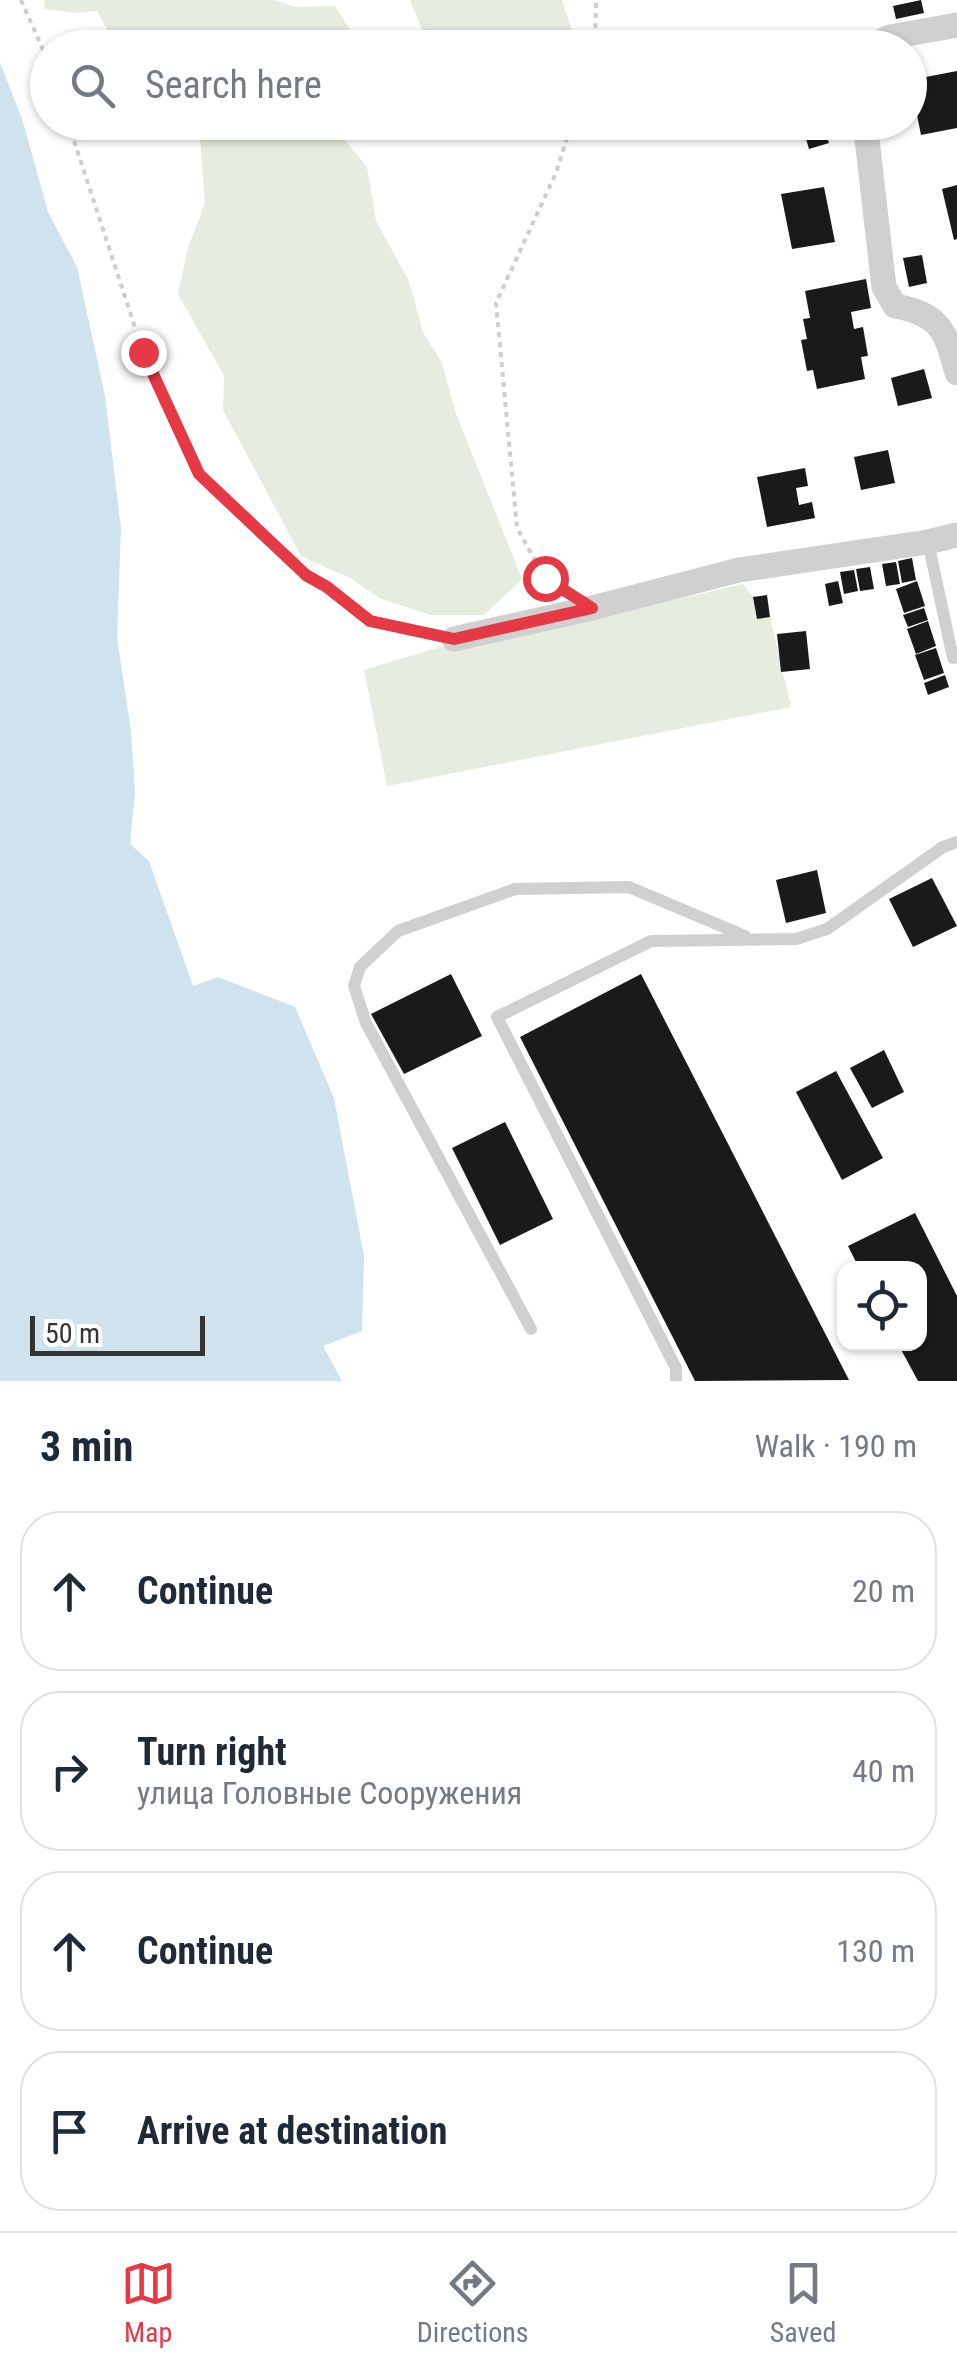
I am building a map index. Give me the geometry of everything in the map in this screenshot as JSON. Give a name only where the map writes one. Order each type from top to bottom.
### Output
[{"type":"street","points":[[926,30],[957,24]]},
{"type":"street","points":[[867,140],[884,287],[895,306],[921,311],[941,326],[957,373]]},
{"type":"street","points":[[454,639],[739,570],[957,535]]},
{"type":"lane","points":[[928,542],[952,658],[957,656]]},
{"type":"lane","points":[[306,575],[370,621],[454,639]]},
{"type":"lane","points":[[676,1381],[676,1368],[497,1017],[651,941],[796,939],[828,929],[943,847],[957,842]]},
{"type":"lane","points":[[532,1328],[366,1023],[354,986],[360,967],[398,931],[515,888],[629,887],[749,938]]},
{"type":"path","points":[[21,0],[34,30]]},
{"type":"path","points":[[595,30],[596,0]]},
{"type":"path","points":[[74,140],[143,352],[199,474],[306,575]]},
{"type":"path","points":[[566,140],[556,173],[496,302],[518,528],[545,578],[592,608]]},
{"type":"shaded area","points":[[44,0],[275,0],[295,7],[335,6],[350,30],[108,30],[97,11],[45,9]]},
{"type":"shaded area","points":[[410,0],[562,0],[572,30],[422,30]]},
{"type":"shaded area","points":[[200,140],[345,140],[367,167],[376,221],[409,281],[423,332],[442,363],[455,411],[522,579],[484,615],[431,615],[379,598],[352,579],[301,556],[223,410],[224,376],[178,294],[188,247],[205,204]]},
{"type":"shaded area","points":[[743,584],[753,597],[757,619],[770,617],[791,707],[387,786],[364,670],[437,648]]},
{"type":"water","points":[[0,62],[23,122],[48,212],[77,267],[105,396],[121,528],[117,638],[131,731],[135,791],[130,844],[149,861],[193,986],[218,977],[295,1007],[334,1098],[364,1256],[362,1331],[323,1346],[342,1381],[0,1381]]},
{"type":"building","points":[[921,0],[924,13],[896,19],[893,6]]},
{"type":"building","points":[[957,71],[957,128],[927,134],[927,77]]},
{"type":"building","points":[[806,140],[828,140],[829,143],[809,149]]},
{"type":"building","points":[[957,185],[957,239],[954,240],[942,189]]},
{"type":"building","points":[[824,187],[835,242],[792,249],[781,194]]},
{"type":"building","points":[[922,255],[927,283],[909,287],[903,258]]},
{"type":"building","points":[[866,279],[871,308],[851,312],[854,329],[863,327],[868,356],[861,357],[865,379],[817,389],[813,370],[807,371],[801,340],[807,339],[803,319],[810,318],[805,291]]},
{"type":"building","points":[[924,369],[932,398],[898,406],[891,378]]},
{"type":"building","points":[[888,450],[895,483],[861,490],[854,457]]},
{"type":"building","points":[[805,468],[808,486],[796,488],[799,505],[812,502],[815,518],[767,527],[757,477]]},
{"type":"building","points":[[912,558],[916,580],[902,583],[898,561]]},
{"type":"building","points":[[896,562],[900,584],[886,586],[882,564]]},
{"type":"building","points":[[870,567],[874,589],[860,591],[856,569]]},
{"type":"building","points":[[854,570],[858,591],[844,594],[840,572]]},
{"type":"building","points":[[838,581],[843,603],[829,606],[825,584]]},
{"type":"building","points":[[917,581],[925,606],[904,613],[896,589]]},
{"type":"building","points":[[767,595],[770,617],[757,619],[753,597]]},
{"type":"building","points":[[924,608],[928,620],[908,627],[903,615]]},
{"type":"building","points":[[928,621],[936,646],[916,654],[907,629]]},
{"type":"building","points":[[806,631],[810,669],[781,672],[777,634]]},
{"type":"building","points":[[936,648],[944,673],[924,680],[915,655]]},
{"type":"building","points":[[945,675],[949,687],[928,695],[924,683]]},
{"type":"building","points":[[817,870],[826,913],[786,923],[776,880]]},
{"type":"building","points":[[932,878],[957,926],[913,947],[889,899]]},
{"type":"building","points":[[451,974],[482,1036],[404,1074],[371,1014]]},
{"type":"building","points":[[641,974],[849,1380],[695,1381],[520,1037]]},
{"type":"building","points":[[884,1050],[904,1092],[872,1108],[850,1068]]},
{"type":"building","points":[[836,1071],[883,1158],[842,1180],[796,1092]]},
{"type":"building","points":[[505,1122],[553,1219],[500,1245],[452,1148]]},
{"type":"building","points":[[915,1213],[957,1296],[957,1381],[918,1381],[902,1351],[927,1351],[927,1261],[856,1261],[848,1246]]},
{"type":"route","points":[[143,352],[199,474],[306,575],[370,621],[454,639],[592,608],[545,578]]}]
